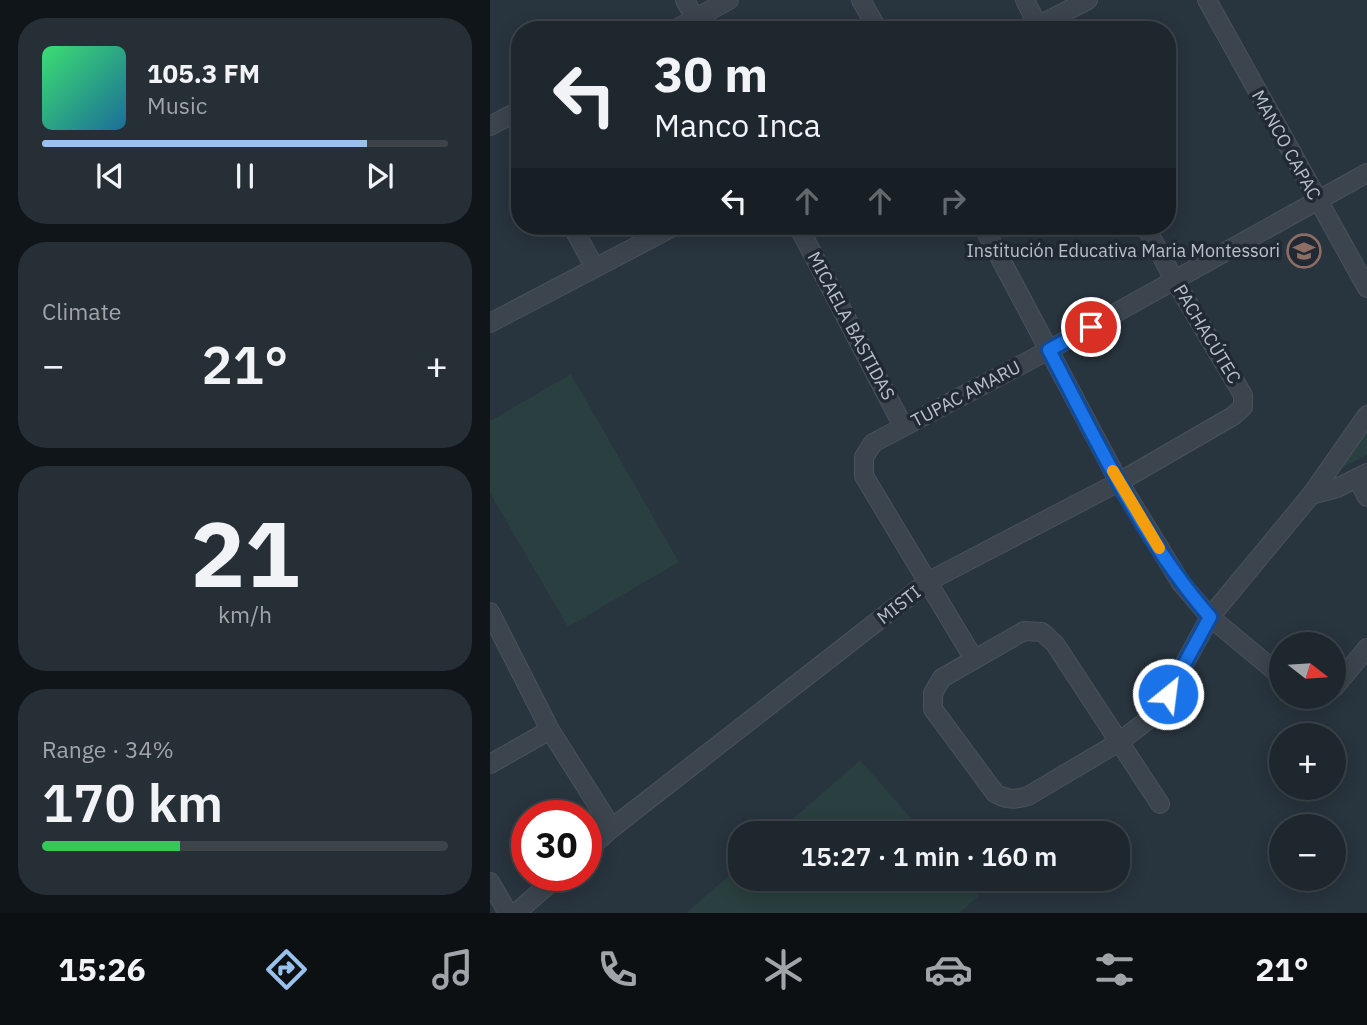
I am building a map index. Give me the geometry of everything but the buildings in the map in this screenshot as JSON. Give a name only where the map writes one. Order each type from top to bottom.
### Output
[{"type":"street","points":[[685,0],[697,21]]},
{"type":"street","points":[[703,21],[729,0]]},
{"type":"street","points":[[862,0],[873,21]]},
{"type":"street","points":[[1024,0],[1033,21]]},
{"type":"street","points":[[1049,21],[1087,0]]},
{"type":"street","name":"MANCO CAPAC","points":[[1207,0],[1367,288]]},
{"type":"street","points":[[490,126],[511,120]]},
{"type":"street","name":"TUPAC AMARU","points":[[929,581],[864,476],[864,457],[873,443],[1049,350],[1367,173]]},
{"type":"street","points":[[577,235],[595,268]]},
{"type":"street","points":[[490,323],[659,235]]},
{"type":"street","name":"MICAELA BASTIDAS","points":[[803,235],[903,426]]},
{"type":"street","points":[[988,235],[1119,482],[1181,583],[1210,617],[1269,666]]},
{"type":"street","name":"PACHACÚTEC","points":[[1150,235],[1244,395],[1242,407]]},
{"type":"street","name":"MISTI","points":[[602,837],[929,581],[1119,482],[1233,416],[1242,407]]},
{"type":"street","points":[[1160,804],[1119,742],[1055,644],[1042,632],[1024,631],[942,678],[933,693],[933,709],[995,793],[1005,798],[1016,800],[1028,796],[1119,742],[1149,719],[1162,702],[1210,617],[1311,495],[1367,415]]},
{"type":"street","points":[[1311,495],[1337,488],[1362,475],[1367,497]]},
{"type":"street","points":[[929,581],[974,659]]},
{"type":"street","points":[[490,612],[550,730],[612,828]]},
{"type":"street","points":[[1346,673],[1367,648]]},
{"type":"street","points":[[490,764],[550,730]]},
{"type":"street","points":[[490,882],[508,913]]},
{"type":"street","points":[[516,913],[541,891]]},
{"type":"green space","points":[[571,374],[679,562],[568,627],[490,493],[490,421]]},
{"type":"green space","points":[[1367,417],[1367,455],[1341,468],[1329,460]]},
{"type":"green space","points":[[860,760],[913,821],[791,821]]},
{"type":"green space","points":[[728,876],[728,891],[974,891],[979,896],[959,913],[686,913]]},
{"type":"slow traffic","points":[[1113,471],[1159,548]]},
{"type":"place","name":"Institución Educativa Maria Montessori","points":[[1304,251]]},
{"type":"route","points":[[1091,327],[1049,350],[1119,482],[1181,583],[1210,617],[1168,694]]}]
